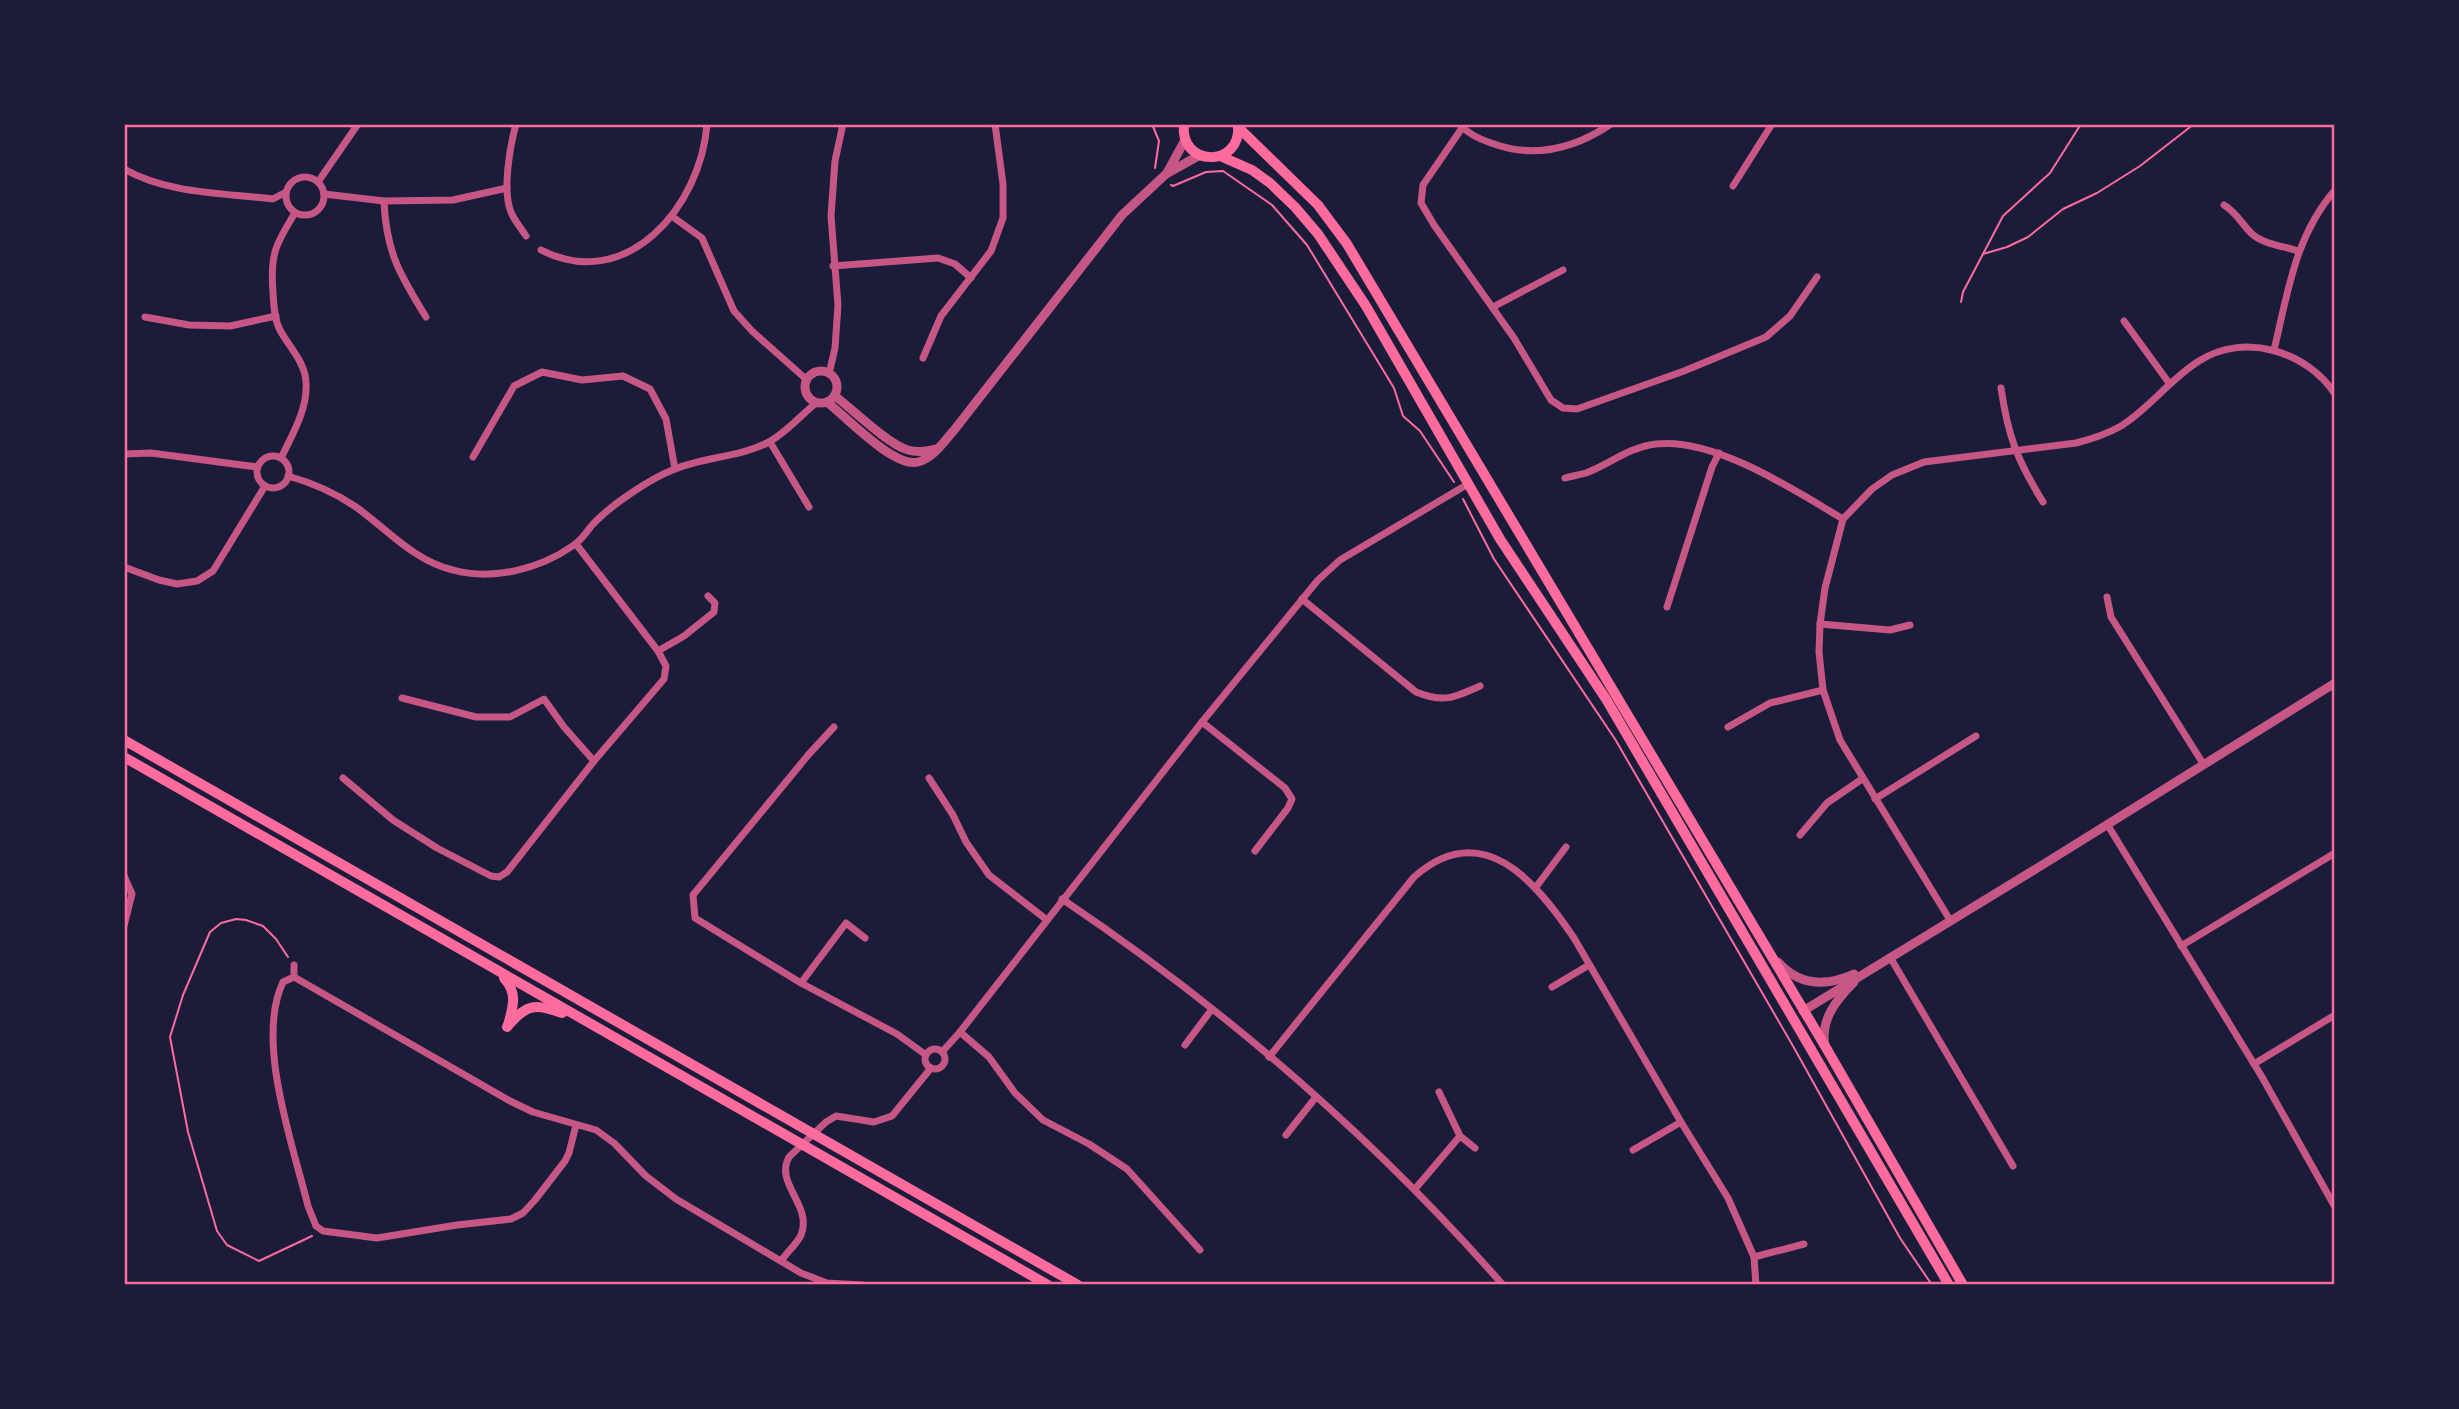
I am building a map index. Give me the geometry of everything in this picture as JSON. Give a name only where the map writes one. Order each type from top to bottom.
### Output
[{"type":"main road","points":[[1182,130],[1194,152],[1211,158],[1220,156],[1234,145],[1238,126]]},
{"type":"main road","points":[[1238,126],[1318,205],[1347,244],[1825,1046],[1963,1285]]},
{"type":"main road","points":[[1220,156],[1252,170],[1295,206],[1318,234],[1366,306],[1500,539],[1606,699],[1949,1285]]},
{"type":"main road","points":[[1468,484],[1484,475]]},
{"type":"main road","points":[[124,740],[1078,1285]]},
{"type":"main road","points":[[124,757],[1048,1285]]},
{"type":"main road","points":[[500,973],[514,995],[507,1027],[527,1008],[543,1006],[597,1027]]},
{"type":"main road","points":[[1770,979],[1788,1003],[1803,1010]]},
{"type":"main road","points":[[1803,1010],[1803,1029],[1819,1065]]},
{"type":"street","points":[[318,182],[358,124]]},
{"type":"street","points":[[516,124],[511,143],[508,188],[510,211],[526,236]]},
{"type":"street","points":[[541,250],[568,261],[600,262],[614,258],[643,242],[673,218],[694,181],[703,153],[707,124]]},
{"type":"street","points":[[830,374],[817,372],[807,380],[807,395],[816,402],[827,402],[835,396],[837,386],[830,374],[838,305],[831,216],[835,161],[843,124]]},
{"type":"street","points":[[923,359],[941,316],[991,251],[1003,218],[1003,184],[995,124]]},
{"type":"street","points":[[1733,186],[1772,124]]},
{"type":"street","points":[[1610,125],[1573,145],[1543,152],[1503,148],[1478,138],[1460,126],[1423,185],[1422,203],[1434,225],[1493,307],[1551,400],[1563,408],[1577,409],[1684,371],[1766,337],[1790,316],[1817,277]]},
{"type":"street","points":[[1165,175],[1182,130]]},
{"type":"street","points":[[827,402],[893,456],[906,462],[918,462],[938,448],[1122,215],[1165,175],[1200,155]]},
{"type":"street","points":[[124,169],[144,179],[178,188],[272,199],[286,192]]},
{"type":"street","points":[[307,177],[318,182],[324,194],[321,206],[312,214],[300,215],[287,204],[286,192],[291,182],[307,177]]},
{"type":"street","points":[[324,194],[384,201],[453,200],[508,188]]},
{"type":"street","points":[[2274,350],[2298,251],[2316,215],[2335,190]]},
{"type":"street","points":[[384,201],[390,249],[399,273],[426,317]]},
{"type":"street","points":[[2224,205],[2239,215],[2257,237],[2298,251]]},
{"type":"street","points":[[281,458],[303,409],[306,380],[302,365],[278,327],[275,316],[272,258],[277,243],[295,213]]},
{"type":"street","points":[[673,218],[702,238],[734,311],[752,331],[807,380]]},
{"type":"street","points":[[833,266],[938,258],[955,264],[971,278]]},
{"type":"street","points":[[1493,307],[1563,270]]},
{"type":"street","points":[[145,317],[189,325],[230,326],[275,316]]},
{"type":"street","points":[[2124,321],[2169,383]]},
{"type":"street","points":[[1950,920],[1840,740],[1823,690],[1819,652],[1820,624],[1825,588],[1843,519],[1872,489],[1908,468],[1924,463],[2076,443],[2099,436],[2125,423],[2169,383],[2200,360],[2220,351],[2250,348],[2274,350],[2308,365],[2335,394]]},
{"type":"street","points":[[473,457],[514,386],[542,372],[582,380],[623,376],[650,389],[666,419],[675,469]]},
{"type":"street","points":[[2001,388],[2014,452],[2043,502]]},
{"type":"street","points":[[835,396],[906,450],[924,452],[938,448]]},
{"type":"street","points":[[288,476],[331,491],[417,555],[455,571],[502,573],[527,569],[576,544],[612,507],[675,469],[770,442],[816,402]]},
{"type":"street","points":[[770,442],[809,506]]},
{"type":"street","points":[[1565,478],[1587,472],[1635,449],[1656,444],[1693,446],[1719,453],[1843,519]]},
{"type":"street","points":[[124,454],[151,453],[257,467]]},
{"type":"street","points":[[1667,607],[1712,467],[1719,453]]},
{"type":"street","points":[[269,456],[281,458],[288,466],[288,476],[284,483],[277,487],[265,486],[258,478],[257,467],[269,456]]},
{"type":"street","points":[[942,1052],[1202,722],[1327,570],[1468,484]]},
{"type":"street","points":[[124,567],[177,584],[197,581],[213,571],[265,486]]},
{"type":"street","points":[[343,778],[393,820],[437,848],[491,876],[499,877],[506,872],[594,761],[664,679],[666,666],[658,651],[576,544]]},
{"type":"street","points":[[658,651],[684,636],[714,612],[715,603],[708,596]]},
{"type":"street","points":[[2107,597],[2111,617],[2204,765]]},
{"type":"street","points":[[1302,598],[1416,692],[1435,699],[1457,697],[1480,686]]},
{"type":"street","points":[[1820,624],[1890,630],[1910,625]]},
{"type":"street","points":[[1803,1010],[2335,683]]},
{"type":"street","points":[[1728,727],[1770,703],[1823,690]]},
{"type":"street","points":[[402,698],[476,717],[510,717],[544,699],[594,761]]},
{"type":"street","points":[[1202,722],[1285,788],[1292,799],[1255,851]]},
{"type":"street","points":[[834,727],[693,895],[695,918],[801,983],[897,1034],[926,1055]]},
{"type":"street","points":[[1875,799],[1976,736]]},
{"type":"street","points":[[929,778],[953,815],[966,842],[989,875],[1047,919]]},
{"type":"street","points":[[1800,835],[1827,803],[1862,779]]},
{"type":"street","points":[[2107,824],[2254,1064],[2335,1207]]},
{"type":"street","points":[[1536,887],[1566,847]]},
{"type":"street","points":[[1269,1057],[1414,877],[1429,863],[1457,852],[1472,852],[1493,858],[1511,867],[1536,887],[1555,910],[1589,965],[1728,1198],[1754,1257],[1756,1285]]},
{"type":"street","points":[[2181,946],[2335,853]]},
{"type":"street","points":[[124,876],[132,894],[124,926]]},
{"type":"street","points":[[1062,900],[1136,949],[1316,1097],[1415,1189],[1503,1285]]},
{"type":"street","points":[[801,983],[846,923],[865,938]]},
{"type":"street","points":[[1756,932],[1788,972],[1807,981],[1832,981],[1874,966]]},
{"type":"street","points":[[1890,957],[2013,1166]]},
{"type":"street","points":[[294,965],[294,977]]},
{"type":"street","points":[[1552,987],[1589,965]]},
{"type":"street","points":[[1825,1046],[1824,1029],[1827,1017],[1852,984],[1874,966]]},
{"type":"street","points":[[576,1125],[565,1160],[535,1200],[523,1213],[511,1219],[377,1238],[323,1231],[316,1226],[308,1206],[277,1080],[272,1050],[279,990],[283,982],[294,977],[510,1101],[533,1112],[576,1125],[605,1135],[660,1188],[813,1279],[827,1283],[862,1285]]},
{"type":"street","points":[[1185,1045],[1212,1009]]},
{"type":"street","points":[[2254,1064],[2335,1015]]},
{"type":"street","points":[[960,1032],[989,1057],[1015,1093],[1043,1120],[1089,1144],[1127,1169],[1200,1250]]},
{"type":"street","points":[[933,1049],[942,1052],[944,1064],[939,1068],[931,1068],[926,1062],[926,1055],[933,1049]]},
{"type":"street","points":[[781,1261],[800,1236],[804,1222],[801,1205],[786,1178],[789,1157],[836,1116],[874,1122],[892,1116],[931,1068]]},
{"type":"street","points":[[1439,1093],[1460,1136],[1475,1148]]},
{"type":"street","points":[[1286,1135],[1316,1097]]},
{"type":"street","points":[[1633,1150],[1681,1122]]},
{"type":"street","points":[[1415,1189],[1460,1136]]},
{"type":"street","points":[[1754,1257],[1804,1244]]},
{"type":"path","points":[[1152,124],[1159,141],[1155,167],[1173,187],[1206,172],[1223,171],[1272,205],[1307,245],[1394,388],[1403,416],[1420,431],[1458,490],[1494,559],[1615,739],[1793,1046],[1900,1238],[1932,1285]]},
{"type":"path","points":[[1961,302],[1963,292],[2003,216],[2050,173],[2081,124]]},
{"type":"path","points":[[1983,254],[2007,247],[2028,236],[2063,209],[2097,193],[2140,166],[2194,124]]},
{"type":"path","points":[[294,965],[263,926],[236,919],[221,923],[210,932],[183,995],[170,1037],[188,1132],[217,1231],[227,1245],[259,1261],[323,1231]]}]
